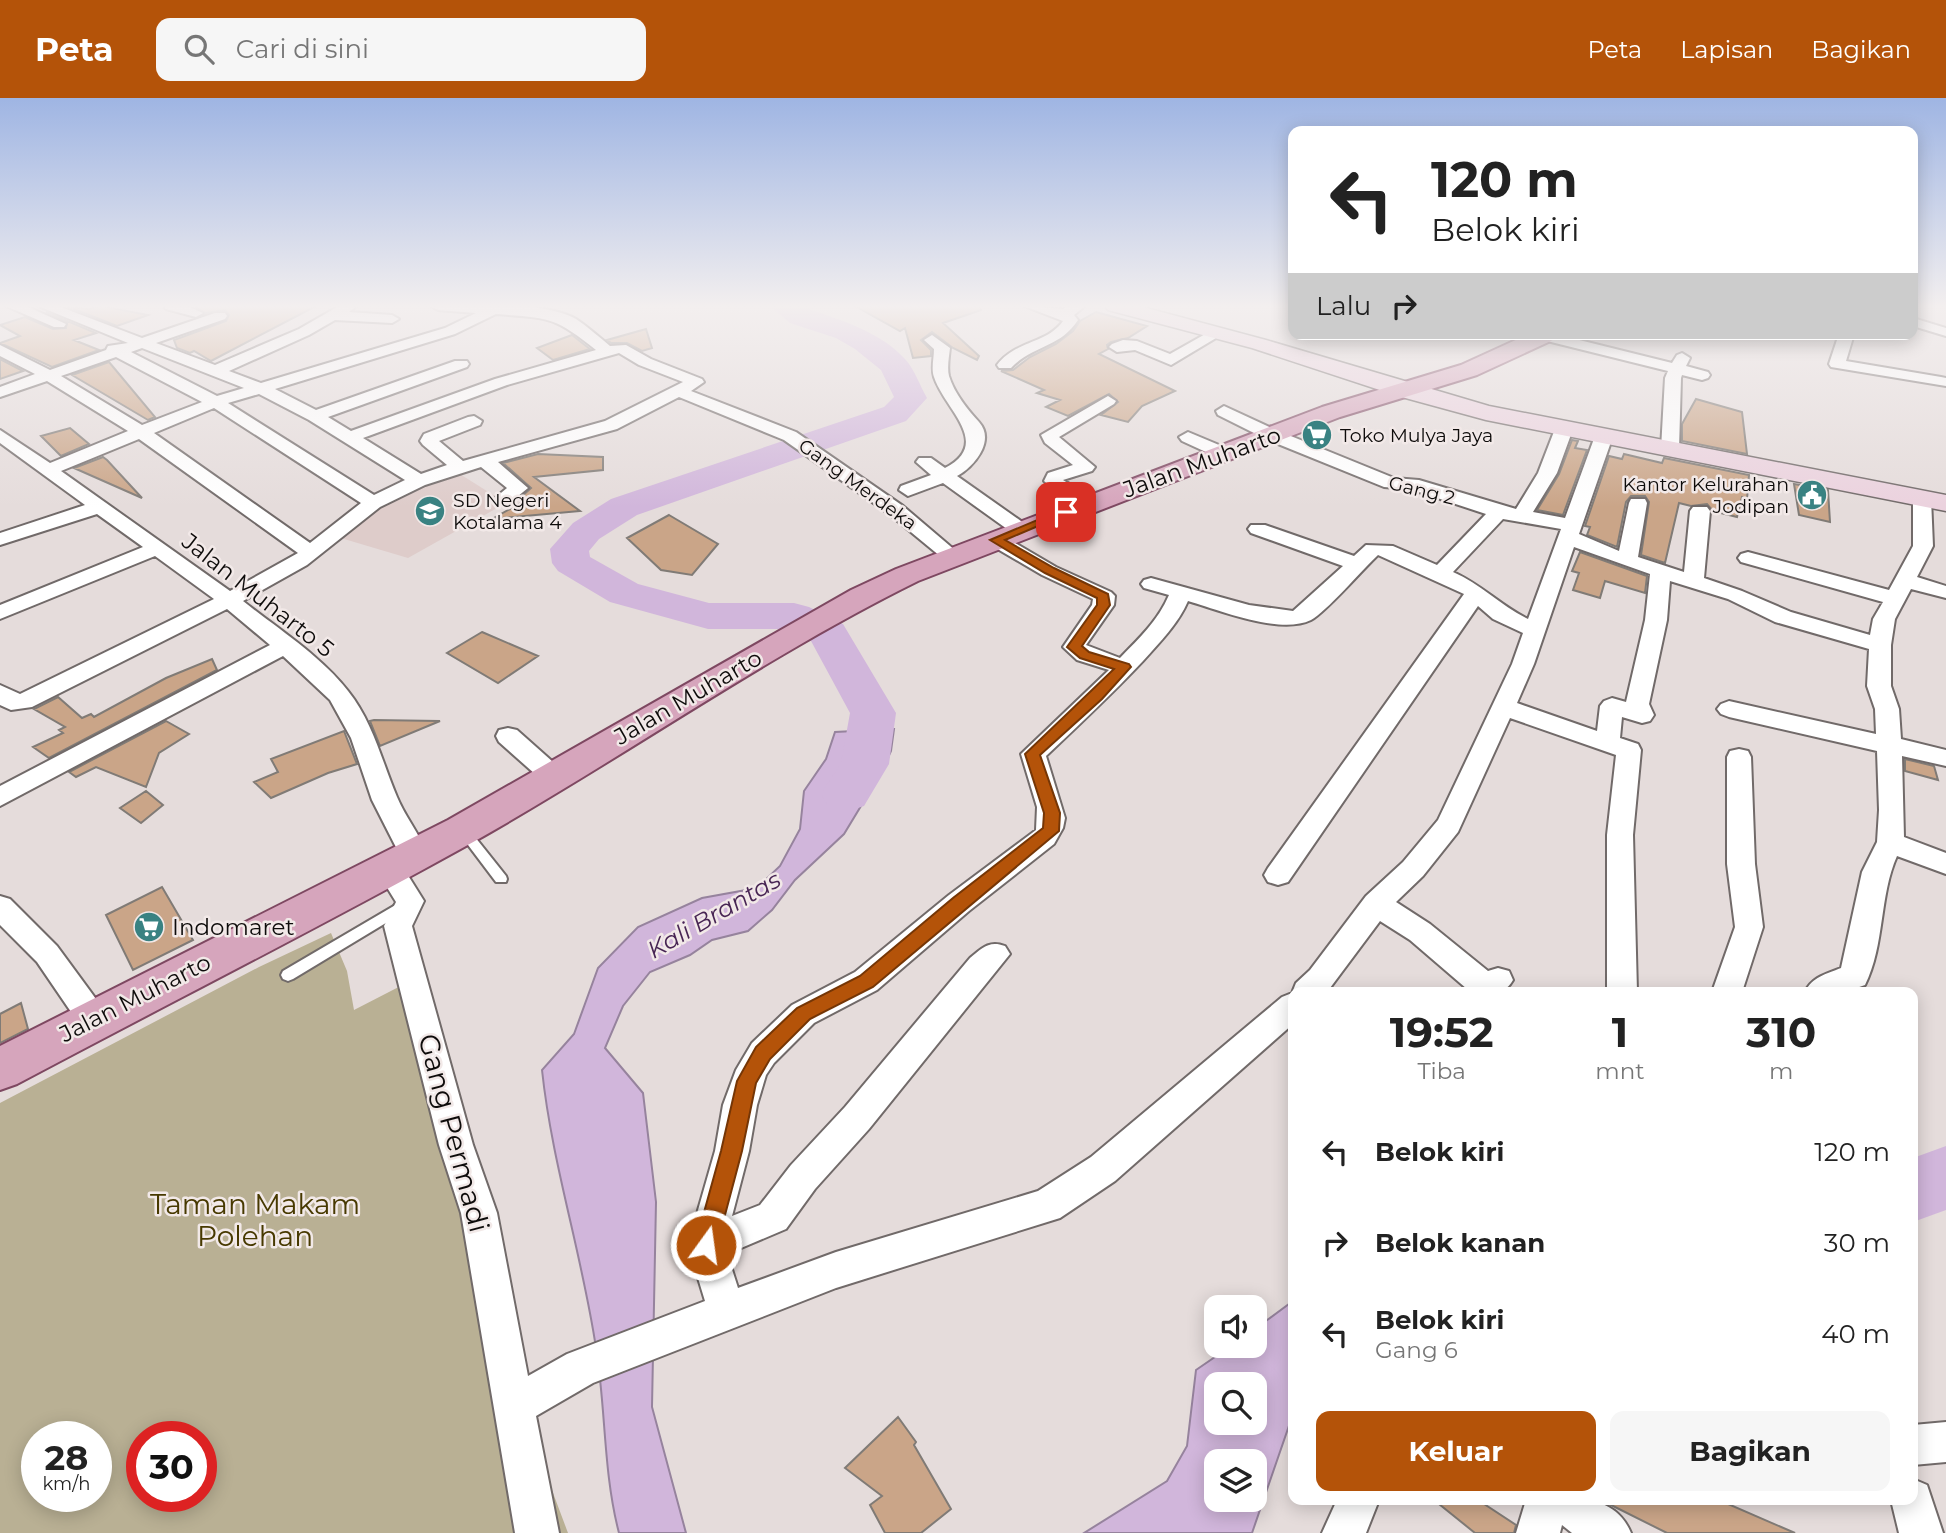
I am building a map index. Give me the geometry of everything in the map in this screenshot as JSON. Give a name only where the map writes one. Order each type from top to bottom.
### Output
[{"type":"main road","points":[[1348,373],[1486,413],[1934,500]]},
{"type":"main road","name":"Jalan Muharto","points":[[0,1069],[93,1019],[404,874],[462,830],[862,597],[1088,503],[1276,435],[1331,412],[1460,373]]},
{"type":"street","points":[[47,373],[140,432],[312,553]]},
{"type":"street","points":[[0,392],[57,373]]},
{"type":"street","points":[[160,373],[215,402],[373,503]]},
{"type":"street","points":[[220,373],[262,389],[314,416],[419,481]]},
{"type":"street","points":[[50,469],[215,402],[314,373]]},
{"type":"street","points":[[314,416],[436,373]]},
{"type":"street","points":[[350,437],[532,373]]},
{"type":"street","points":[[684,373],[702,378]]},
{"type":"street","points":[[908,490],[968,463],[972,457],[975,431],[973,425],[965,420],[941,373]]},
{"type":"street","points":[[1671,449],[1674,412],[1671,395],[1677,373]]},
{"type":"street","points":[[1890,373],[1944,382]]},
{"type":"street","points":[[0,692],[11,702],[24,702],[229,600],[312,553],[373,503],[419,481],[588,432],[641,412],[658,400],[702,378]]},
{"type":"street","name":"Gang Merdeka","points":[[678,391],[790,436],[821,455],[863,489],[917,526],[953,557]]},
{"type":"street","points":[[1088,503],[1074,497],[1053,481],[1054,477],[1086,467],[1051,439],[1050,435],[1108,401]]},
{"type":"street","points":[[688,414],[708,404]]},
{"type":"street","name":"Gang 2","points":[[1224,411],[1391,483],[1412,484],[1499,512],[1522,514],[1572,531],[1596,550],[1693,581],[1792,620],[1880,645]]},
{"type":"street","points":[[641,412],[657,416],[670,413]]},
{"type":"street","points":[[460,467],[429,441],[433,436],[474,421]]},
{"type":"street","points":[[1522,514],[1557,457],[1564,429]]},
{"type":"street","name":"Jalan Muharto 5","points":[[0,435],[229,600],[319,674],[340,696],[363,738],[384,800],[410,842],[404,874]]},
{"type":"street","points":[[1324,987],[1376,904],[1413,869],[1449,825],[1523,664],[1604,436]]},
{"type":"street","points":[[1188,437],[1224,454]]},
{"type":"street","points":[[484,460],[519,488],[505,497]]},
{"type":"street","points":[[925,462],[1021,530]]},
{"type":"street","points":[[1827,987],[1854,976],[1876,872],[1890,842],[1892,810],[1889,744],[1887,709],[1879,686],[1880,645],[1884,619],[1923,546],[1934,500]]},
{"type":"street","points":[[1627,560],[1638,503]]},
{"type":"street","points":[[0,539],[101,506]]},
{"type":"street","points":[[1693,581],[1700,511]]},
{"type":"street","points":[[1441,573],[1499,512]]},
{"type":"street","points":[[1258,529],[1357,564]]},
{"type":"street","points":[[996,540],[1049,571],[1104,596],[1103,605],[1074,647],[1085,655],[1124,667]]},
{"type":"street","points":[[1151,584],[1269,615],[1297,619],[1373,549],[1381,548],[1441,573],[1476,593],[1501,614],[1534,630]]},
{"type":"street","points":[[0,613],[156,549]]},
{"type":"street","points":[[1748,558],[1901,590],[1946,592]]},
{"type":"street","points":[[1607,743],[1612,706],[1642,715],[1637,704],[1656,620],[1661,570]]},
{"type":"street","points":[[727,1311],[706,1245],[732,1151],[747,1081],[763,1053],[803,1014],[866,981],[959,903],[1045,837],[1053,824],[1052,813],[1032,754],[1097,696],[1124,667],[1172,613],[1181,592]]},
{"type":"street","points":[[1278,876],[1476,593]]},
{"type":"street","points":[[0,797],[284,646]]},
{"type":"street","points":[[1503,707],[1629,750],[1620,835],[1622,987]]},
{"type":"street","points":[[1729,709],[1946,758]]},
{"type":"street","points":[[508,736],[554,776]]},
{"type":"street","points":[[1729,987],[1749,927],[1741,864],[1739,757]]},
{"type":"street","points":[[1890,842],[1946,864]]},
{"type":"street","name":"Gang Permadi","points":[[404,874],[398,926],[456,1145],[479,1213],[537,1533]]},
{"type":"street","points":[[1376,904],[1420,932],[1478,980],[1488,985],[1498,980]]},
{"type":"street","points":[[0,907],[47,954],[93,1019]]},
{"type":"street","points":[[706,1245],[773,1217],[803,1177],[857,1118],[995,954]]},
{"type":"street","points":[[513,1407],[581,1368],[727,1311],[836,1270],[1047,1206],[1103,1169],[1288,1010]]},
{"type":"street","points":[[1918,1445],[1946,1442]]},
{"type":"street","points":[[1345,1533],[1357,1505]]},
{"type":"street","points":[[1538,1533],[1546,1505]]},
{"type":"street","points":[[1569,1505],[1609,1533]]},
{"type":"street","points":[[1913,1505],[1921,1533]]},
{"type":"lane","points":[[462,830],[500,879]]},
{"type":"lane","points":[[288,975],[404,874]]},
{"type":"shaded area","name":"SD Negeri Kotalama 4","points":[[455,471],[506,503],[408,558],[334,536],[391,497]]},
{"type":"green space","name":"Taman Makam Polehan","points":[[331,933],[347,971],[354,1010],[420,976],[494,1335],[568,1533],[0,1533],[0,1103],[259,967]]},
{"type":"water","points":[[894,729],[891,751],[881,773],[844,834],[795,880],[772,910],[748,931],[712,940],[690,955],[650,972],[623,1006],[605,1048],[643,1093],[656,1202],[652,1407],[686,1533],[619,1533],[607,1464],[596,1348],[553,1140],[542,1070],[574,1034],[598,968],[638,927],[702,898],[757,888],[780,866],[800,829],[804,791],[826,759],[835,732]]},
{"type":"water","points":[[1288,1305],[1288,1429],[1267,1489],[1267,1449],[1204,1449],[1204,1512],[1259,1512],[1252,1533],[1084,1533],[1167,1481],[1187,1446],[1196,1370],[1214,1358],[1267,1358],[1267,1320]]},
{"type":"building","points":[[0,373],[17,373],[0,379]]},
{"type":"building","points":[[118,373],[155,417],[148,420],[72,375]]},
{"type":"building","points":[[1005,373],[1138,373],[1175,391],[1142,406],[1128,422],[1101,415],[1118,402],[1109,394],[1068,416],[1046,407],[1060,400],[1037,393],[1044,390]]},
{"type":"building","points":[[1696,399],[1742,412],[1747,454],[1682,441],[1682,424]]},
{"type":"building","points":[[70,428],[89,444],[61,456],[41,436]]},
{"type":"building","points":[[1572,440],[1578,441],[1575,448],[1587,450],[1563,515],[1537,510],[1559,474]]},
{"type":"building","points":[[538,454],[603,457],[603,470],[534,477],[580,511],[492,519],[526,500],[521,497],[531,488],[503,463]]},
{"type":"building","points":[[1624,454],[1662,463],[1664,458],[1749,475],[1747,499],[1742,497],[1737,517],[1713,511],[1707,504],[1691,506],[1679,503],[1665,563],[1641,555],[1649,502],[1645,496],[1631,496],[1626,502],[1617,547],[1587,535],[1590,527],[1585,526],[1609,456],[1622,459]]},
{"type":"building","points":[[103,457],[107,460],[142,498],[74,468]]},
{"type":"building","name":"Kantor Kelurahan Jodipan","points":[[1794,484],[1828,490],[1830,522],[1799,515]]},
{"type":"building","points":[[669,515],[718,544],[692,575],[661,570],[627,538]]},
{"type":"building","points":[[1580,552],[1647,576],[1645,593],[1605,581],[1600,598],[1573,590],[1579,573],[1572,571]]},
{"type":"building","points":[[482,632],[538,656],[498,683],[447,653]]},
{"type":"building","points":[[212,659],[217,670],[49,758],[33,747],[63,733],[59,730],[65,727],[34,709],[58,697],[82,718],[91,714],[94,717],[166,678]]},
{"type":"building","points":[[166,721],[189,734],[159,753],[146,787],[96,767],[76,777],[69,772]]},
{"type":"building","points":[[370,721],[440,721],[380,746]]},
{"type":"building","points":[[344,731],[357,764],[328,773],[271,798],[254,782],[278,772],[271,759]]},
{"type":"building","points":[[1905,759],[1934,766],[1938,780],[1905,771]]},
{"type":"building","points":[[146,791],[163,805],[141,823],[120,808]]},
{"type":"building","name":"Indomaret","points":[[162,887],[193,940],[133,970],[106,915]]},
{"type":"building","points":[[21,1003],[28,1029],[0,1043],[0,1014]]},
{"type":"building","points":[[898,1417],[916,1442],[914,1445],[951,1509],[921,1533],[885,1533],[870,1505],[882,1496],[845,1468]]},
{"type":"building","points":[[1440,1505],[1486,1505],[1516,1525],[1514,1533],[1475,1533]]},
{"type":"building","points":[[1611,1505],[1731,1505],[1795,1533],[1667,1533]]},
{"type":"waterway","name":"Kali Brantas","points":[[846,794],[865,764],[873,713],[828,633],[794,616],[708,616],[624,593],[572,563],[569,549],[586,531],[624,507],[895,414],[911,398],[898,373]]},
{"type":"waterway","name":"Kali Brantas","points":[[1918,1188],[1946,1178]]},
{"type":"place","name":"Toko Mulya Jaya","points":[[1317,435]]},
{"type":"place","name":"Kantor Kelurahan Jodipan","points":[[1812,495]]},
{"type":"place","name":"SD Negeri Kotalama 4","points":[[430,511]]},
{"type":"place","name":"Indomaret","points":[[149,927]]},
{"type":"route","points":[[706,1245],[732,1151],[747,1081],[763,1053],[803,1014],[866,981],[1051,831],[1052,813],[1032,754],[1075,717],[1124,667],[1085,655],[1074,647],[1103,605],[1104,596],[1049,571],[996,540],[1066,512]]}]
